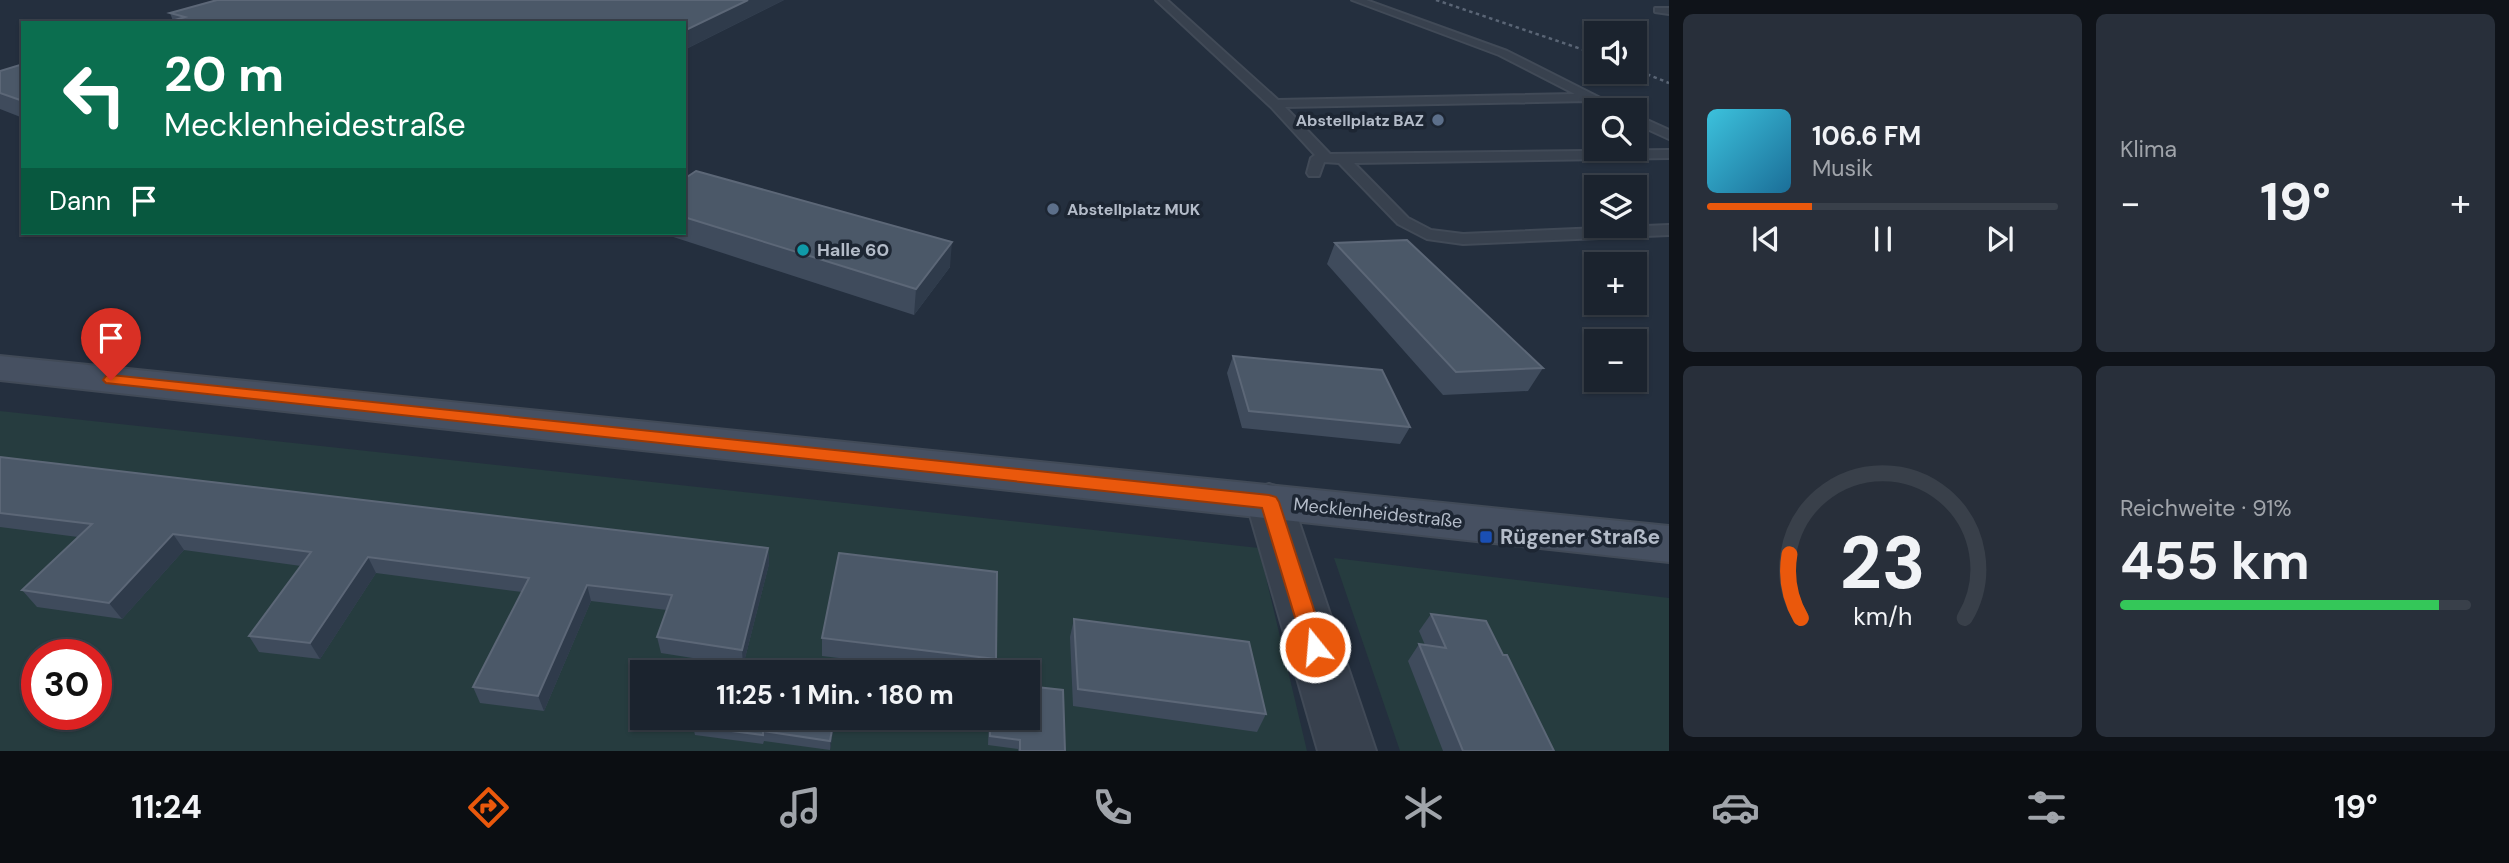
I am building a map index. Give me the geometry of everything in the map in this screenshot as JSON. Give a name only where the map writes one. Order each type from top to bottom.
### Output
[{"type":"main road","name":"Mecklenheidestraße","points":[[0,368],[1669,544]]},
{"type":"street","points":[[1269,502],[1347,751]]},
{"type":"lane","points":[[1161,0],[1275,104],[1325,157]]},
{"type":"lane","points":[[1356,0],[1503,53],[1594,98]]},
{"type":"lane","points":[[1275,104],[1590,96]]},
{"type":"lane","points":[[1647,124],[1669,135]]},
{"type":"lane","points":[[1314,173],[1318,158],[1325,157],[1343,159],[1669,154]]},
{"type":"lane","points":[[1343,159],[1403,221],[1427,234],[1463,239],[1669,230]]},
{"type":"green space","points":[[0,411],[1259,548],[1307,751],[0,751]]},
{"type":"green space","points":[[1334,558],[1669,598],[1669,751],[1400,751]]},
{"type":"building","points":[[217,0],[748,0],[686,30],[686,21],[172,21],[185,17],[170,13]]},
{"type":"building","points":[[21,65],[21,100],[0,93],[0,71]]},
{"type":"building","points":[[696,171],[952,242],[916,289],[686,218],[686,178]]},
{"type":"building","points":[[1407,240],[1543,368],[1456,372],[1335,243]]},
{"type":"building","points":[[1233,356],[1382,370],[1410,427],[1249,411]]},
{"type":"building","points":[[0,457],[768,548],[742,650],[657,637],[672,595],[587,585],[538,696],[473,687],[529,578],[368,557],[310,643],[249,636],[311,552],[173,534],[109,603],[22,590],[92,524],[0,513]]},
{"type":"building","points":[[839,553],[997,572],[996,659],[822,638]]},
{"type":"building","points":[[1431,614],[1486,621],[1503,655],[1507,655],[1554,751],[1463,751],[1419,644],[1446,648]]},
{"type":"building","points":[[1074,619],[1249,642],[1266,714],[1078,689]]},
{"type":"building","points":[[1040,687],[1063,690],[1065,751],[1020,751],[1020,740],[990,736],[990,730],[1040,730]]},
{"type":"building","points":[[724,730],[832,730],[830,741],[763,731],[763,735]]},
{"type":"railway","points":[[1436,0],[1584,50]]},
{"type":"railway","points":[[1647,74],[1669,83]]},
{"type":"place","name":"Abstellplatz BAZ","points":[[1438,120]]},
{"type":"place","name":"Abstellplatz MUK","points":[[1053,209]]},
{"type":"place","name":"Halle 60","points":[[803,250]]},
{"type":"place","name":"Rügener Straße","points":[[1486,537]]},
{"type":"route","points":[[111,380],[1140,486],[1269,502],[1315,647]]}]
